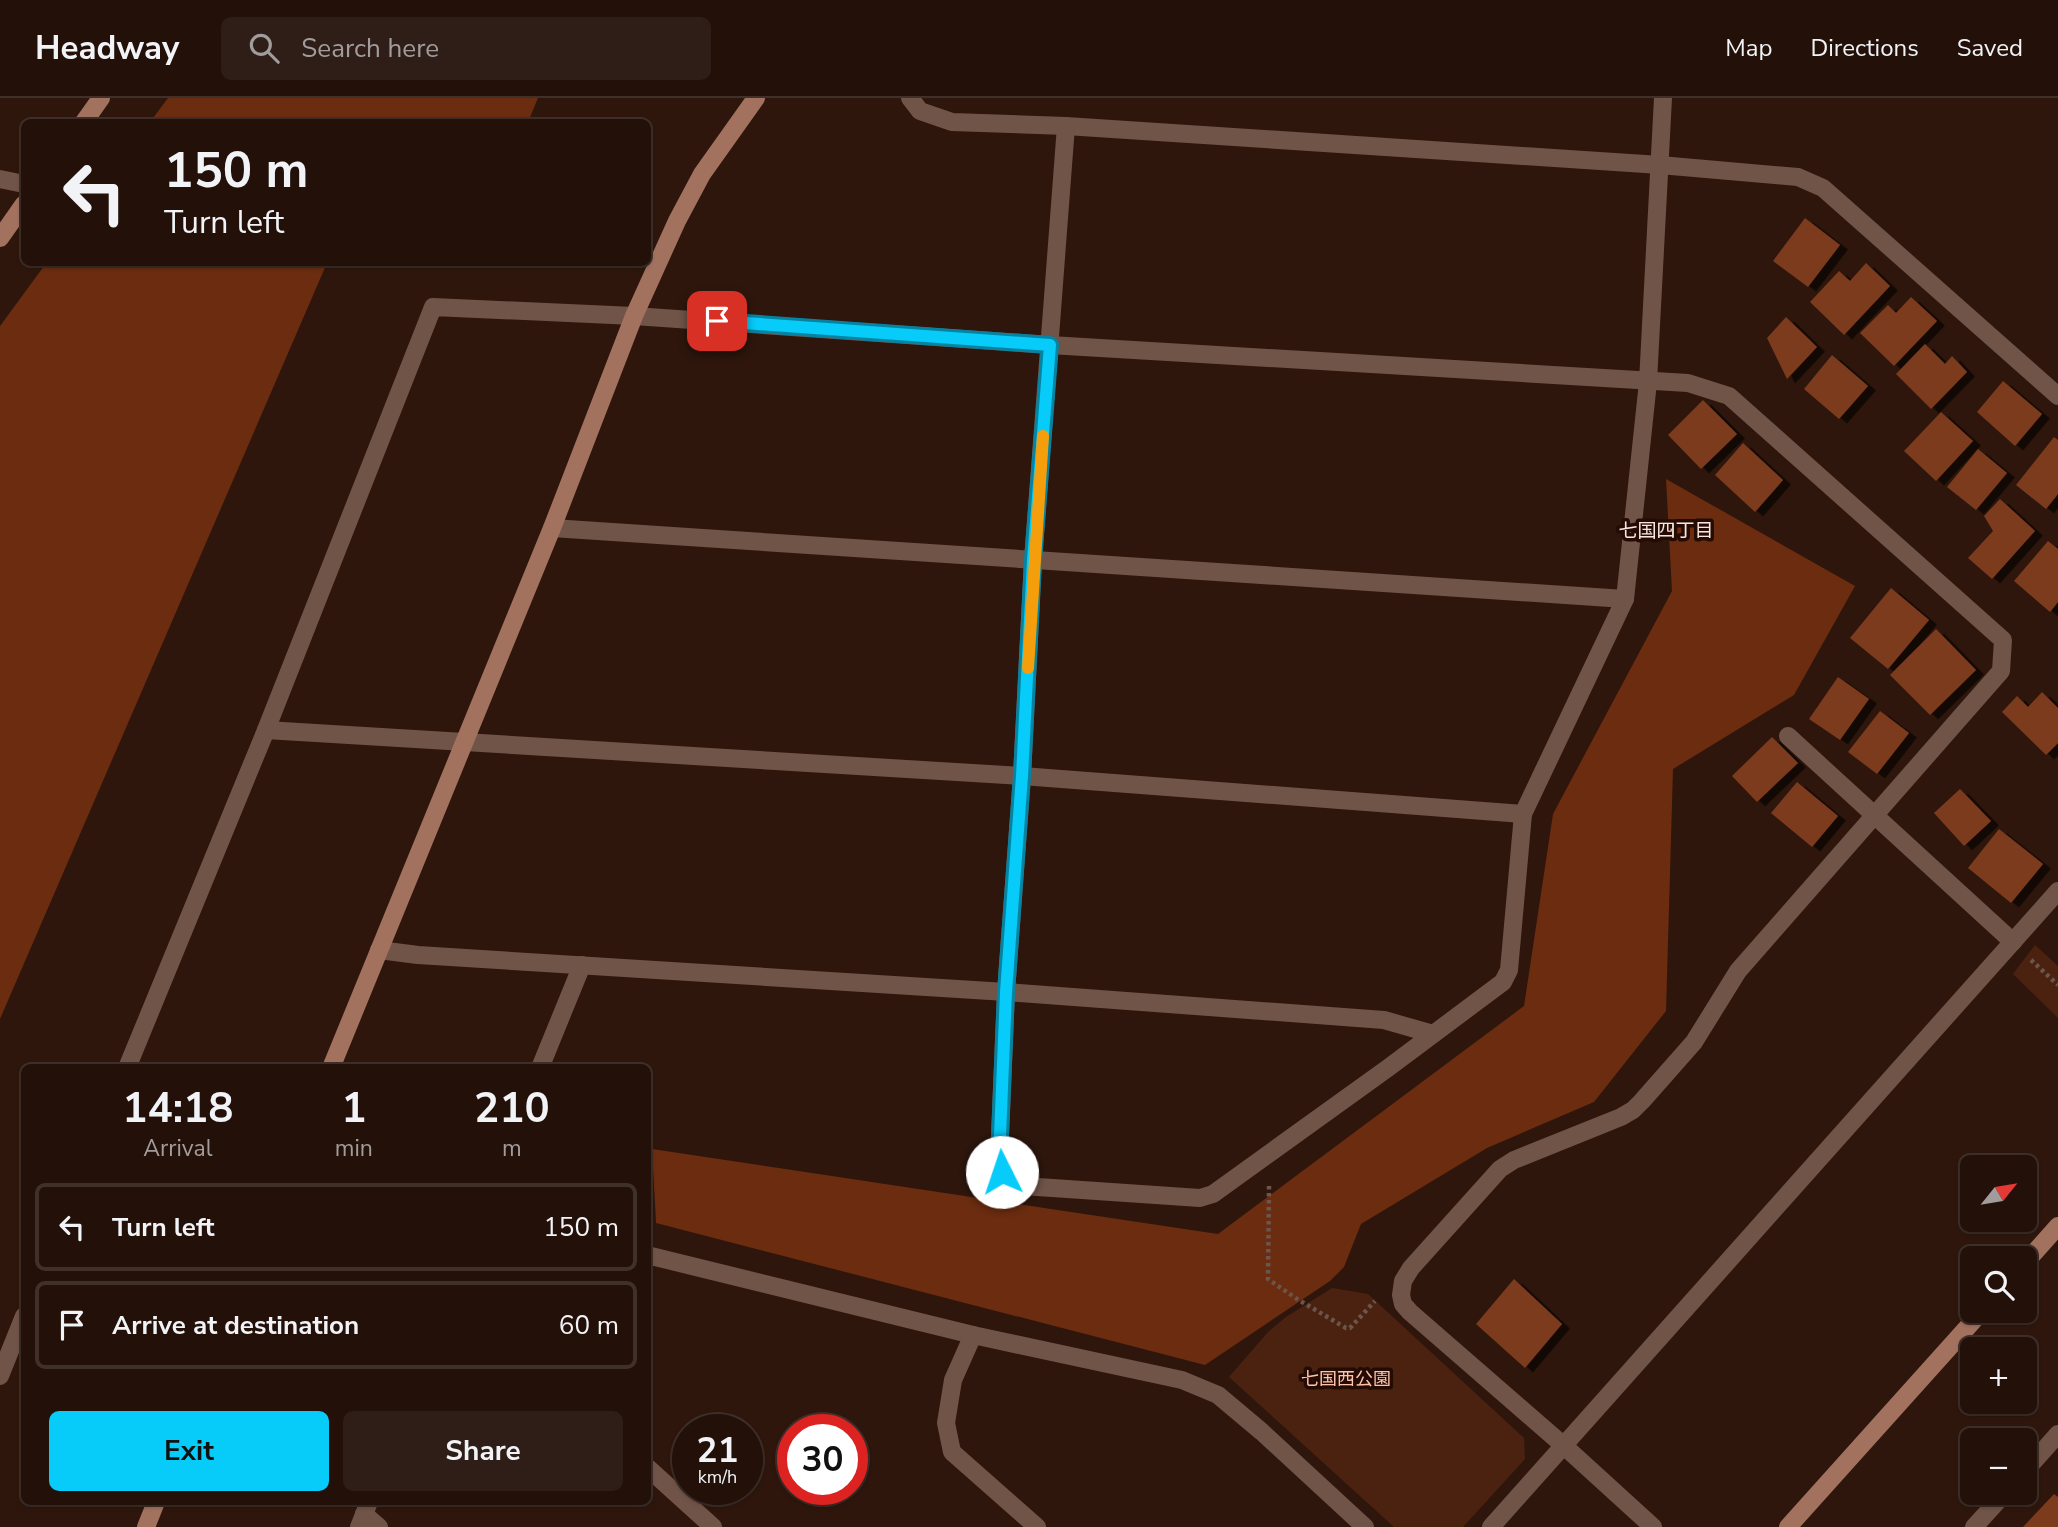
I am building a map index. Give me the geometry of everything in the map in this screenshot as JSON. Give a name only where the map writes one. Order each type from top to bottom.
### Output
[{"type":"street","points":[[86,119],[102,98]]},
{"type":"street","points":[[333,1064],[552,528],[634,316],[677,221],[702,174],[756,98]]},
{"type":"street","points":[[910,98],[920,111],[952,122],[1066,126],[1660,165],[1798,177],[1823,188],[2058,396]]},
{"type":"street","points":[[1066,126],[1033,560],[1022,776],[1006,992],[999,1160],[1002,1172],[1011,1182],[1023,1186],[1200,1198],[1213,1195],[1433,1034],[1503,982],[1509,970],[1523,814],[1625,599],[1648,382],[1663,98]]},
{"type":"street","points":[[0,178],[21,183]]},
{"type":"street","points":[[0,238],[21,208]]},
{"type":"street","points":[[129,1064],[266,730],[433,307],[634,316],[1050,345],[1688,383],[1729,396],[2003,640],[2001,671],[1738,971],[1694,1042],[1642,1101],[1622,1116],[1514,1160],[1500,1169],[1411,1268],[1403,1281],[1403,1304],[1410,1312],[1653,1527]]},
{"type":"street","points":[[552,528],[1625,599]]},
{"type":"street","points":[[266,730],[1022,776],[1523,814]]},
{"type":"street","points":[[1788,736],[2013,942]]},
{"type":"street","points":[[1491,1527],[2058,891]]},
{"type":"street","points":[[379,950],[418,955],[1006,992],[1384,1020],[1433,1034]]},
{"type":"street","points":[[542,1064],[582,965]]},
{"type":"street","points":[[2037,1250],[2058,1226]]},
{"type":"street","points":[[651,1256],[973,1335],[1182,1380],[1218,1395],[1365,1527]]},
{"type":"street","points":[[1788,1527],[1971,1323]]},
{"type":"street","points":[[0,1376],[21,1324]]},
{"type":"street","points":[[973,1335],[953,1380],[946,1423],[952,1452],[1037,1527]]},
{"type":"street","points":[[2037,1458],[2058,1434]]},
{"type":"street","points":[[651,1471],[713,1527]]},
{"type":"street","points":[[146,1527],[155,1505]]},
{"type":"street","points":[[1974,1527],[1994,1505]]},
{"type":"street","points":[[364,1514],[379,1527]]},
{"type":"path","points":[[2013,942],[2058,985]]},
{"type":"path","points":[[1269,1185],[1268,1279],[1346,1328],[1350,1328],[1379,1297],[1401,1295]]},
{"type":"green space","points":[[2035,945],[2058,966],[2058,1018],[2013,974]]},
{"type":"green space","name":"七国西公園","points":[[1332,1288],[1368,1294],[1524,1438],[1525,1459],[1463,1527],[1394,1527],[1229,1377],[1268,1332],[1286,1317]]},
{"type":"shaded area","points":[[168,98],[538,98],[529,119],[152,119]]},
{"type":"shaded area","points":[[44,266],[326,266],[0,1019],[0,326]]},
{"type":"shaded area","points":[[1666,479],[1855,586],[1794,695],[1673,769],[1666,1011],[1594,1102],[1487,1148],[1361,1224],[1344,1267],[1330,1281],[1205,1365],[656,1223],[652,1149],[1218,1234],[1524,1006],[1553,814],[1672,591]]},
{"type":"building","points":[[1805,218],[1840,245],[1808,287],[1773,261]]},
{"type":"building","points":[[1866,263],[1890,286],[1844,335],[1810,302],[1839,271],[1850,281]]},
{"type":"building","points":[[1911,297],[1937,321],[1894,366],[1860,333],[1888,305],[1896,313]]},
{"type":"building","points":[[1786,317],[1817,347],[1787,379],[1767,338]]},
{"type":"building","points":[[1925,344],[1945,364],[1952,356],[1967,372],[1931,409],[1896,374]]},
{"type":"building","points":[[1832,355],[1868,386],[1839,419],[1804,389]]},
{"type":"building","points":[[2003,381],[2042,414],[2015,446],[1977,412]]},
{"type":"building","points":[[1703,400],[1737,434],[1701,469],[1668,435]]},
{"type":"building","points":[[1941,412],[1973,441],[1936,481],[1904,451]]},
{"type":"building","points":[[2054,437],[2058,440],[2058,494],[2046,509],[2016,485]]},
{"type":"building","points":[[1743,443],[1783,480],[1755,512],[1715,475]]},
{"type":"building","points":[[1978,449],[2007,473],[1976,510],[1947,487]]},
{"type":"building","points":[[2000,499],[2035,531],[1992,579],[1968,558],[1993,531],[1984,516]]},
{"type":"building","points":[[2048,541],[2058,549],[2058,602],[2050,612],[2014,581]]},
{"type":"building","points":[[1891,588],[1929,620],[1888,669],[1850,638]]},
{"type":"building","points":[[1936,629],[1976,670],[1930,715],[1890,675]]},
{"type":"building","points":[[1838,677],[1869,699],[1840,740],[1809,719]]},
{"type":"building","points":[[2042,692],[2058,708],[2058,743],[2046,755],[2002,712],[2017,696],[2028,707]]},
{"type":"building","points":[[1880,711],[1909,733],[1877,774],[1848,752]]},
{"type":"building","points":[[1772,737],[1798,763],[1757,802],[1732,776]]},
{"type":"building","points":[[1797,782],[1838,816],[1812,847],[1771,813]]},
{"type":"building","points":[[1960,789],[1991,821],[1964,846],[1934,813]]},
{"type":"building","points":[[1999,829],[2043,864],[2011,903],[1968,868]]},
{"type":"building","points":[[1514,1279],[1562,1324],[1525,1368],[1476,1324]]},
{"type":"building","points":[[2054,1494],[2058,1497],[2058,1527],[2023,1527]]},
{"type":"slow traffic","points":[[1028,668],[1043,436]]},
{"type":"district","name":"七国四丁目","points":[[1666,530]]},
{"type":"route","points":[[717,321],[1050,345],[1033,560],[1022,776],[1006,992],[999,1160],[1002,1172]]}]
